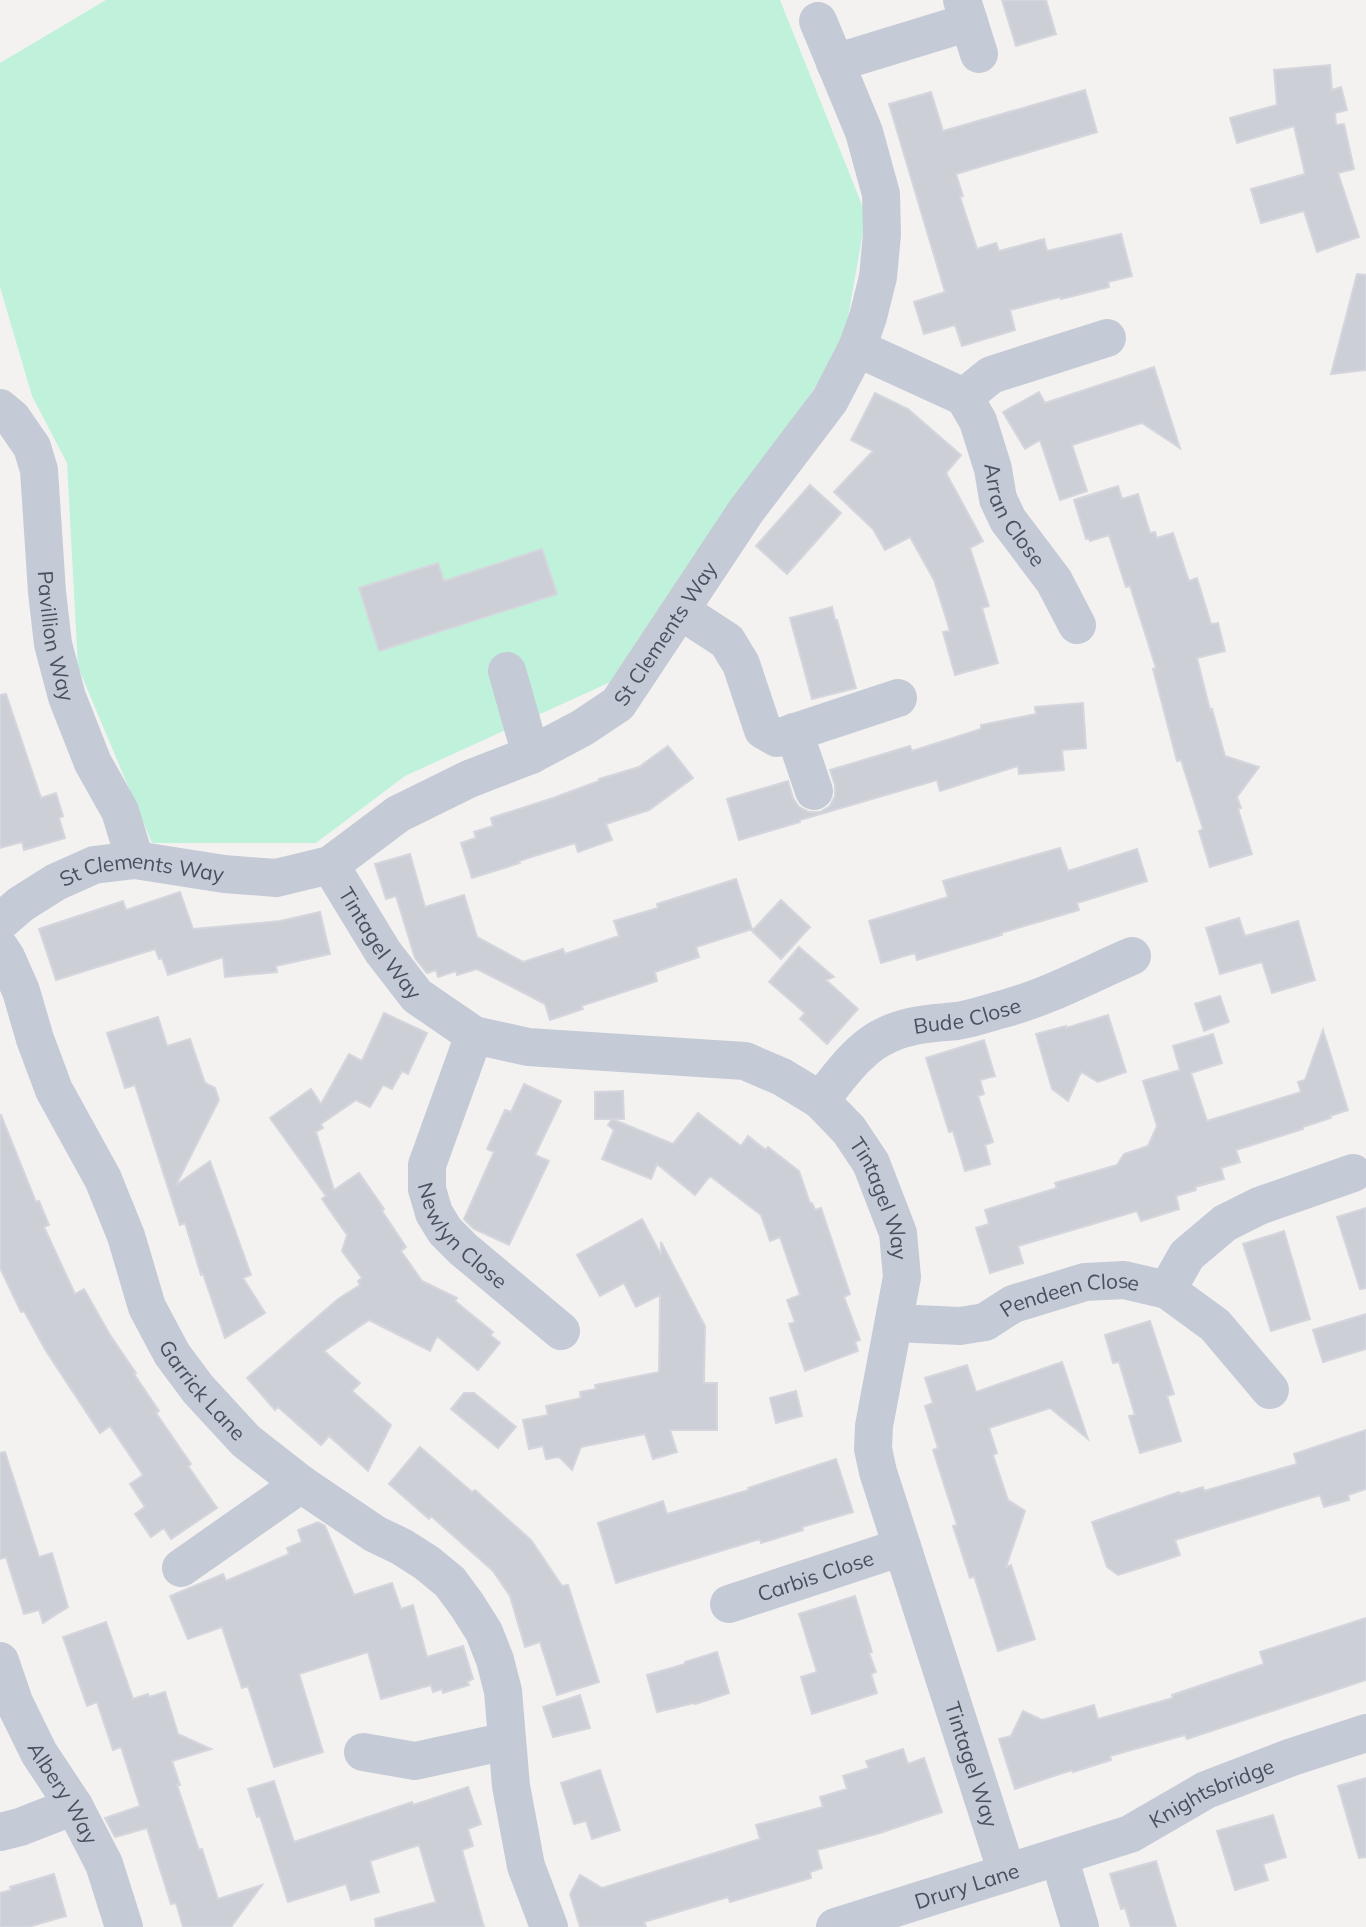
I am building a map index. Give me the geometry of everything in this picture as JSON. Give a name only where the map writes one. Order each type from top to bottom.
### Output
[{"type":"street","name":"St Clements Way","points":[[0,922],[21,904],[56,882],[94,865],[135,860],[224,874],[276,878],[330,865],[398,814],[469,779],[531,755],[582,728],[618,704],[746,511],[830,400],[857,348],[868,317],[878,277],[882,234],[881,194],[864,132],[818,20]]},
{"type":"street","points":[[835,62],[970,25]]},
{"type":"street","points":[[857,348],[964,397],[991,375],[1107,338]]},
{"type":"street","name":"Arran Close","points":[[964,397],[978,421],[993,470],[998,499],[1008,520],[1054,581],[1077,625]]},
{"type":"street","name":"Pavillion Way","points":[[0,408],[12,418],[32,447],[39,470],[47,592],[54,644],[67,697],[93,763],[120,810],[135,860]]},
{"type":"street","points":[[681,611],[727,640],[741,664],[763,730],[777,737],[898,698]]},
{"type":"street","points":[[507,671],[531,755]]},
{"type":"street","points":[[794,732],[814,792]]},
{"type":"street","name":"Tintagel Way","points":[[330,865],[383,952],[417,996],[474,1035],[528,1047],[745,1061],[782,1077],[820,1100],[849,1130],[871,1163],[898,1233],[902,1277],[874,1426],[873,1449],[878,1472],[1007,1873]]},
{"type":"street","name":"Garrick Lane","points":[[0,948],[21,991],[54,1090],[103,1179],[126,1236],[147,1307],[172,1354],[198,1389],[246,1441],[300,1484],[375,1534],[428,1563],[450,1583],[484,1632],[503,1691],[511,1786],[526,1866],[549,1927]]},
{"type":"street","name":"Bude Close","points":[[820,1100],[863,1050],[901,1028],[924,1023],[959,1021],[1007,1008],[1132,956]]},
{"type":"street","name":"Newlyn Close","points":[[474,1035],[427,1165],[428,1189],[434,1213],[445,1231],[463,1249],[561,1331]]},
{"type":"street","name":"Pendeen Close","points":[[1167,1290],[1187,1255],[1225,1223],[1259,1206],[1353,1173]]},
{"type":"street","name":"Pendeen Close","points":[[895,1323],[960,1326],[985,1322],[1013,1304],[1085,1282],[1124,1280],[1167,1290],[1215,1325],[1270,1390]]},
{"type":"street","points":[[181,1568],[300,1484]]},
{"type":"street","name":"Carbis Close","points":[[729,1604],[902,1546]]},
{"type":"street","name":"Albery Way","points":[[0,1661],[14,1702],[39,1753],[74,1806],[104,1864],[124,1927]]},
{"type":"street","name":"Knightsbridge","points":[[1059,1857],[1130,1834],[1206,1790],[1292,1757],[1366,1733]]},
{"type":"street","points":[[363,1752],[415,1761],[507,1741]]},
{"type":"street","points":[[0,1832],[74,1806]]},
{"type":"street","points":[[1059,1857],[1080,1927]]},
{"type":"street","name":"Drury Lane","points":[[835,1927],[1059,1857]]},
{"type":"green space","points":[[106,0],[780,0],[866,215],[843,346],[617,679],[405,776],[316,843],[152,843],[78,667],[67,463],[32,396],[0,287],[0,63]]},
{"type":"building","points":[[1002,0],[1046,0],[1056,34],[1016,46]]},
{"type":"building","points":[[1330,65],[1332,90],[1341,87],[1347,110],[1335,113],[1336,125],[1344,124],[1354,169],[1338,173],[1359,237],[1317,252],[1304,211],[1261,223],[1251,189],[1305,174],[1294,126],[1237,143],[1230,118],[1277,105],[1274,70]]},
{"type":"building","points":[[1085,90],[1097,132],[956,174],[963,196],[960,197],[977,249],[996,243],[999,251],[1044,239],[1047,251],[1121,234],[1132,276],[1108,282],[1109,287],[1010,310],[1015,330],[962,346],[955,325],[924,334],[914,302],[945,292],[889,104],[931,92],[943,131]]},
{"type":"building","points":[[1357,274],[1366,275],[1366,370],[1331,374]]},
{"type":"building","points":[[1154,367],[1180,448],[1142,423],[1072,445],[1087,491],[1060,500],[1040,440],[1025,449],[1003,412],[1039,392],[1045,403]]},
{"type":"building","points":[[875,393],[908,409],[961,455],[946,473],[983,541],[970,548],[989,606],[982,608],[998,663],[955,675],[943,632],[950,631],[934,580],[910,537],[885,550],[873,529],[834,492],[873,451],[851,440]]},
{"type":"building","points":[[810,485],[841,513],[787,574],[756,546]]},
{"type":"building","points":[[1118,486],[1122,499],[1138,494],[1150,533],[1155,532],[1157,538],[1173,533],[1189,581],[1197,578],[1211,624],[1218,623],[1225,651],[1197,658],[1225,756],[1259,767],[1237,797],[1252,854],[1210,867],[1199,831],[1203,829],[1181,760],[1177,761],[1153,669],[1156,668],[1130,586],[1126,587],[1109,535],[1090,541],[1089,538],[1086,539],[1074,500]]},
{"type":"building","points":[[542,549],[557,594],[379,651],[359,588],[438,563],[444,581]]},
{"type":"building","points":[[832,607],[856,688],[812,699],[790,618]]},
{"type":"building","points":[[6,694],[41,798],[56,793],[63,816],[59,818],[65,838],[24,850],[22,842],[0,848],[0,695]]},
{"type":"building","points":[[1083,703],[1086,748],[1062,750],[1064,770],[1019,774],[1018,766],[940,791],[937,780],[739,840],[727,799],[788,781],[799,807],[809,812],[820,812],[830,806],[835,796],[830,770],[910,746],[912,751],[981,729],[981,725],[1036,714],[1035,707]]},
{"type":"building","points":[[668,746],[693,778],[649,810],[606,824],[612,840],[578,852],[575,843],[472,878],[461,843],[476,838],[474,832],[493,826],[491,818],[639,767]]},
{"type":"building","points":[[1060,848],[1068,871],[1137,849],[1147,881],[1077,903],[1079,910],[1001,933],[1002,935],[917,960],[915,953],[881,963],[869,921],[948,897],[943,881]]},
{"type":"building","points":[[410,854],[425,907],[464,895],[477,937],[523,962],[563,949],[565,954],[619,936],[614,921],[736,879],[752,929],[696,947],[699,957],[655,972],[657,981],[581,1006],[583,1009],[550,1020],[545,1004],[477,969],[457,975],[456,971],[438,977],[436,970],[427,973],[415,958],[396,896],[386,899],[375,864]]},
{"type":"building","points":[[180,892],[193,929],[280,921],[320,912],[330,954],[276,966],[277,972],[225,977],[223,957],[168,975],[162,958],[159,959],[155,949],[56,980],[39,929],[123,901],[126,910]]},
{"type":"building","points":[[781,900],[810,927],[781,959],[752,931]]},
{"type":"building","points":[[1239,918],[1245,936],[1298,921],[1315,980],[1272,993],[1262,962],[1220,974],[1206,928]]},
{"type":"building","points":[[799,947],[834,977],[826,980],[858,1009],[827,1044],[800,1019],[805,1013],[769,982]]},
{"type":"building","points":[[1220,996],[1229,1022],[1204,1031],[1195,1004]]},
{"type":"building","points":[[384,1013],[427,1033],[408,1074],[402,1071],[392,1089],[383,1085],[370,1107],[356,1100],[321,1124],[323,1128],[316,1132],[334,1190],[359,1173],[384,1209],[382,1211],[406,1247],[401,1251],[422,1281],[457,1298],[455,1301],[493,1332],[490,1335],[500,1343],[478,1370],[437,1336],[430,1351],[369,1320],[324,1351],[360,1383],[352,1391],[391,1425],[368,1471],[329,1436],[321,1445],[278,1407],[275,1410],[247,1378],[338,1299],[360,1285],[358,1281],[362,1278],[342,1251],[347,1235],[322,1199],[326,1196],[270,1118],[311,1089],[321,1104],[349,1054],[362,1061]]},
{"type":"building","points":[[1108,1015],[1126,1072],[1098,1082],[1081,1072],[1068,1101],[1052,1089],[1036,1034]]},
{"type":"building","points":[[158,1017],[167,1046],[190,1039],[205,1083],[215,1088],[219,1100],[176,1185],[210,1161],[251,1275],[243,1278],[265,1313],[225,1338],[185,1223],[180,1225],[135,1085],[125,1088],[107,1033]]},
{"type":"building","points":[[1323,1030],[1348,1110],[1303,1129],[1236,1150],[1240,1162],[1221,1168],[1224,1179],[1195,1187],[1196,1190],[1176,1196],[1179,1209],[1141,1221],[1137,1211],[1018,1246],[1023,1263],[990,1273],[976,1228],[989,1224],[985,1210],[1057,1188],[1055,1183],[1117,1165],[1124,1154],[1148,1146],[1157,1126],[1143,1081],[1180,1070],[1173,1046],[1213,1034],[1222,1063],[1191,1073],[1207,1121],[1301,1092],[1298,1082],[1305,1080]]},
{"type":"building","points":[[984,1040],[995,1076],[980,1080],[984,1094],[978,1096],[993,1142],[985,1145],[990,1164],[965,1171],[953,1131],[949,1132],[926,1058]]},
{"type":"building","points":[[524,1084],[561,1101],[535,1155],[549,1161],[509,1245],[474,1229],[464,1219],[494,1152],[487,1149],[505,1110],[511,1112]]},
{"type":"building","points":[[623,1091],[624,1119],[595,1119],[595,1092]]},
{"type":"building","points":[[698,1113],[741,1146],[748,1136],[766,1150],[768,1147],[799,1171],[810,1203],[815,1210],[821,1208],[850,1294],[844,1297],[860,1340],[855,1342],[858,1351],[805,1371],[789,1324],[795,1322],[787,1300],[800,1295],[780,1237],[770,1241],[761,1215],[710,1176],[695,1195],[657,1164],[651,1179],[602,1159],[614,1130],[608,1125],[612,1119],[673,1144]]},
{"type":"building","points":[[0,1115],[36,1202],[39,1201],[49,1225],[44,1227],[75,1294],[84,1289],[159,1411],[156,1413],[191,1464],[188,1466],[217,1508],[171,1539],[164,1528],[151,1537],[135,1514],[145,1507],[130,1484],[143,1475],[110,1426],[100,1433],[46,1351],[24,1311],[21,1312],[0,1268]]},
{"type":"building","points":[[1366,1208],[1366,1288],[1360,1289],[1337,1217]]},
{"type":"building","points":[[642,1219],[661,1255],[661,1242],[705,1326],[704,1383],[717,1383],[717,1430],[670,1430],[677,1452],[653,1459],[645,1434],[581,1447],[572,1470],[559,1457],[546,1459],[543,1446],[529,1449],[523,1420],[548,1415],[546,1406],[581,1398],[580,1392],[596,1389],[595,1385],[659,1372],[660,1295],[636,1307],[624,1283],[600,1296],[577,1255]]},
{"type":"building","points":[[1284,1231],[1310,1319],[1271,1331],[1243,1244]]},
{"type":"building","points":[[1366,1314],[1366,1349],[1323,1362],[1313,1330]]},
{"type":"building","points":[[1150,1321],[1174,1394],[1167,1396],[1181,1441],[1140,1453],[1129,1416],[1135,1415],[1119,1362],[1113,1363],[1105,1335]]},
{"type":"building","points":[[1062,1362],[1088,1439],[1050,1408],[989,1428],[997,1453],[993,1455],[1008,1500],[1025,1511],[1006,1567],[1011,1565],[1035,1639],[998,1651],[974,1576],[970,1578],[953,1526],[957,1525],[933,1450],[938,1448],[925,1406],[933,1403],[925,1378],[967,1365],[976,1392]]},
{"type":"building","points":[[796,1391],[802,1416],[776,1423],[770,1398]]},
{"type":"building","points":[[464,1393],[474,1393],[516,1427],[498,1448],[451,1409]]},
{"type":"building","points":[[1366,1430],[1366,1489],[1348,1495],[1349,1500],[1324,1507],[1320,1495],[1175,1540],[1180,1555],[1118,1575],[1107,1567],[1092,1522],[1179,1492],[1180,1494],[1203,1487],[1204,1491],[1297,1464],[1294,1454]]},
{"type":"building","points":[[420,1447],[472,1492],[475,1490],[531,1540],[562,1586],[568,1585],[599,1682],[557,1695],[540,1642],[525,1647],[510,1596],[493,1571],[431,1516],[429,1519],[389,1484]]},
{"type":"building","points":[[5,1452],[39,1557],[52,1553],[68,1607],[43,1623],[39,1610],[24,1614],[6,1557],[0,1559],[0,1453]]},
{"type":"building","points":[[836,1459],[853,1512],[761,1543],[760,1539],[616,1583],[598,1523],[663,1501],[667,1514],[749,1490],[748,1488]]},
{"type":"building","points":[[318,1522],[325,1526],[354,1595],[392,1583],[401,1609],[413,1605],[427,1657],[463,1646],[473,1679],[467,1682],[469,1685],[443,1693],[442,1689],[433,1692],[431,1685],[381,1699],[368,1652],[299,1674],[323,1752],[274,1767],[248,1686],[242,1688],[222,1627],[188,1639],[170,1596],[223,1574],[226,1581],[289,1554],[287,1548],[302,1542],[298,1530]]},
{"type":"building","points":[[855,1596],[872,1652],[869,1653],[876,1672],[871,1674],[877,1693],[812,1714],[801,1677],[817,1672],[799,1614]]},
{"type":"building","points":[[1366,1618],[1366,1680],[1187,1739],[1185,1735],[1110,1756],[1111,1760],[1015,1789],[999,1739],[1011,1736],[1023,1711],[1042,1720],[1094,1705],[1098,1719],[1173,1698],[1172,1695],[1264,1664],[1260,1652]]},
{"type":"building","points":[[106,1622],[133,1699],[165,1692],[178,1734],[211,1749],[172,1761],[180,1785],[177,1785],[218,1899],[262,1885],[231,1927],[183,1927],[176,1903],[171,1904],[147,1828],[115,1837],[105,1818],[140,1806],[121,1747],[113,1750],[97,1702],[87,1706],[63,1637]]},
{"type":"building","points":[[717,1652],[729,1693],[657,1712],[647,1675]]},
{"type":"building","points":[[580,1695],[590,1728],[553,1737],[543,1707]]},
{"type":"building","points":[[903,1749],[908,1764],[924,1758],[942,1812],[817,1850],[822,1868],[810,1872],[811,1878],[730,1902],[728,1897],[644,1922],[646,1927],[580,1927],[570,1894],[580,1875],[602,1888],[760,1839],[756,1825],[823,1807],[820,1797],[847,1789],[843,1776],[869,1768],[866,1761]]},
{"type":"building","points":[[600,1770],[620,1830],[592,1839],[586,1821],[574,1824],[561,1783]]},
{"type":"building","points":[[1366,1778],[1366,1857],[1359,1858],[1338,1786]]},
{"type":"building","points":[[274,1781],[294,1842],[412,1802],[413,1805],[468,1787],[481,1824],[468,1829],[473,1846],[462,1850],[484,1927],[376,1927],[375,1919],[436,1902],[419,1845],[370,1861],[379,1892],[351,1900],[346,1884],[288,1902],[260,1816],[257,1817],[248,1789]]},
{"type":"building","points":[[1273,1815],[1286,1857],[1263,1864],[1268,1880],[1235,1890],[1217,1831]]},
{"type":"building","points":[[1156,1861],[1176,1927],[1131,1927],[1125,1908],[1121,1909],[1110,1874]]},
{"type":"building","points":[[54,1874],[66,1916],[28,1927],[0,1927],[0,1893],[11,1890],[10,1887]]}]
